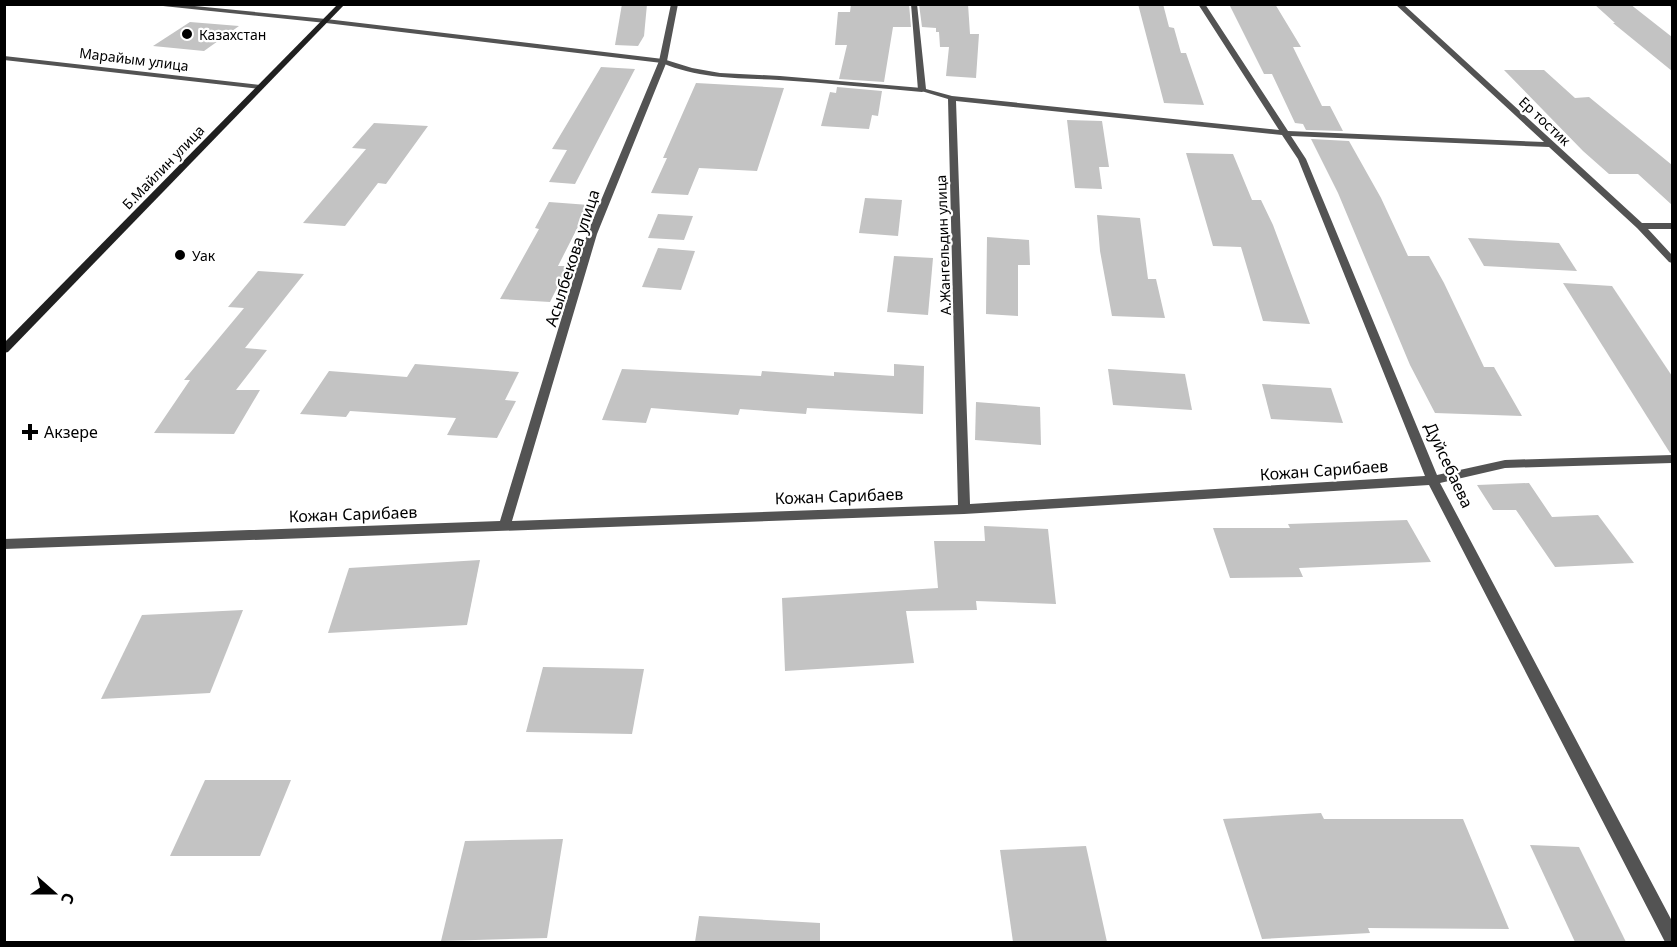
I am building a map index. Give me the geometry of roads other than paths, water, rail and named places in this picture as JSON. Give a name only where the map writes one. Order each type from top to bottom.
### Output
[{"type":"street","points":[[147,4],[326,21],[663,61],[679,69],[722,75],[863,83],[922,90],[952,98],[1285,133],[1551,145]]},
{"type":"street","name":"Б.Майлин улица","points":[[4,350],[342,4]]},
{"type":"street","name":"Асылбекова улица","points":[[505,524],[592,234],[663,61],[675,4]]},
{"type":"street","points":[[914,4],[922,90]]},
{"type":"street","name":"Дуйсебаева","points":[[1201,4],[1302,159],[1433,480],[1672,938]]},
{"type":"street","name":"Ер тостик","points":[[1398,4],[1640,226],[1672,260]]},
{"type":"street","name":"Марайым улица","points":[[4,58],[260,87]]},
{"type":"street","name":"А.Жангельдин улица","points":[[952,98],[964,508]]},
{"type":"street","points":[[1640,226],[1672,226]]},
{"type":"street","name":"Кожан Сарибаев","points":[[4,544],[964,508],[1433,480],[1505,464],[1672,459]]},
{"type":"place","name":"Казахстан","points":[[187,34]]},
{"type":"place","name":"Уак","points":[[180,255]]},
{"type":"place","name":"Акзере","points":[[30,432]]}]
